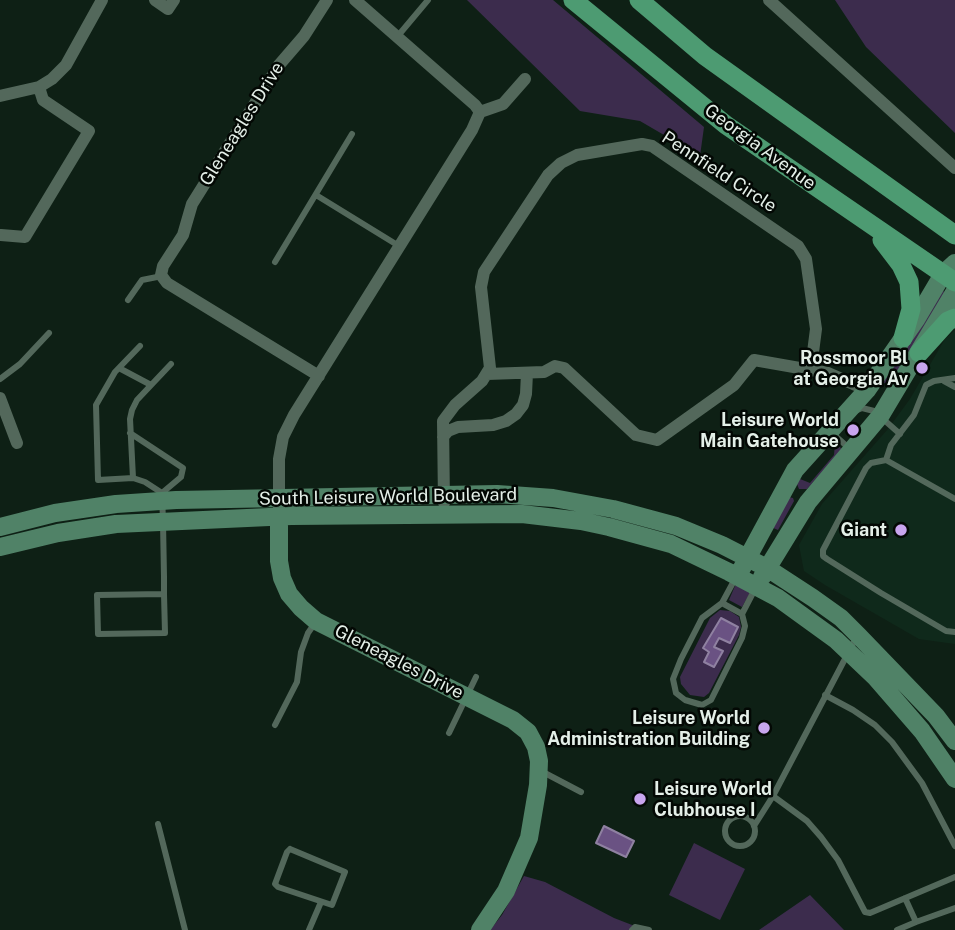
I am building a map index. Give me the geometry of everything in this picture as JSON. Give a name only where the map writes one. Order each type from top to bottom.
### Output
[{"type":"main road","name":"Georgia Avenue","points":[[573,0],[726,125],[868,223],[951,273]]},
{"type":"main road","points":[[639,0],[705,55],[955,235]]},
{"type":"main road","points":[[868,223],[901,265],[909,282],[911,309],[903,338]]},
{"type":"main road","points":[[919,353],[943,326],[955,318]]},
{"type":"street","points":[[0,96],[39,87],[66,65],[102,0]]},
{"type":"street","points":[[155,0],[168,9],[174,0]]},
{"type":"street","name":"Gleneagles Drive","points":[[162,276],[163,266],[183,234],[192,204],[279,65],[304,36],[327,0]]},
{"type":"street","points":[[355,0],[480,112],[503,104],[525,79]]},
{"type":"street","points":[[769,0],[955,168]]},
{"type":"street","points":[[1,235],[25,237],[89,131],[43,100],[39,87]]},
{"type":"street","name":"Gleneagles Drive","points":[[480,112],[472,130],[283,437],[279,459],[279,561],[289,594],[316,621],[513,720],[528,732],[536,747],[539,771],[532,820],[523,855],[506,891],[480,930]]},
{"type":"street","name":"Pennfield Circle","points":[[487,374],[489,360],[481,286],[484,272],[548,175],[561,163],[577,155],[642,144],[652,146],[798,246],[806,259],[816,329],[807,369]]},
{"type":"street","points":[[737,576],[794,470],[867,390],[951,273]]},
{"type":"street","points":[[162,276],[167,283],[319,376]]},
{"type":"street","points":[[757,586],[808,502],[881,415],[955,291]]},
{"type":"street","points":[[444,514],[443,421],[487,374],[544,372],[555,366],[564,368],[636,435],[657,440],[734,385],[754,360],[836,376],[867,390],[887,388],[900,383]]},
{"type":"street","points":[[443,438],[458,427],[493,425],[516,414],[523,405],[526,394],[527,373]]},
{"type":"street","points":[[0,398],[17,443]]},
{"type":"street","points":[[784,489],[808,502]]},
{"type":"street","name":"South Leisure World Boulevard","points":[[0,527],[55,513],[162,497],[524,495],[583,502],[658,520],[714,541],[796,587],[841,618],[936,716],[955,741]]},
{"type":"street","name":"South Leisure World Boulevard","points":[[0,547],[58,533],[163,522],[444,514],[522,514],[581,521],[671,544],[757,586],[785,603],[836,640],[876,678],[922,731],[955,779]]},
{"type":"street","points":[[714,541],[743,538],[764,526]]},
{"type":"street","points":[[787,537],[786,561],[796,587]]},
{"type":"lane","points":[[397,37],[428,0]]},
{"type":"lane","points":[[275,262],[352,134]]},
{"type":"lane","points":[[316,195],[399,246]]},
{"type":"lane","points":[[128,300],[142,280],[162,276]]},
{"type":"lane","points":[[0,379],[20,364],[49,334]]},
{"type":"lane","points":[[141,346],[119,368],[100,394],[96,405],[98,480],[133,478],[145,482],[162,497]]},
{"type":"lane","points":[[133,478],[130,433],[132,410],[137,400],[171,364]]},
{"type":"lane","points":[[119,368],[151,385]]},
{"type":"lane","points":[[886,460],[891,445],[914,415],[926,384],[955,378]]},
{"type":"lane","points":[[942,380],[955,387]]},
{"type":"lane","points":[[846,414],[862,408],[881,415],[900,434]]},
{"type":"lane","points":[[830,431],[852,450]]},
{"type":"lane","points":[[130,433],[183,468],[181,477],[162,497],[165,633],[98,634],[97,595],[164,594]]},
{"type":"lane","points":[[955,499],[886,460],[871,463],[822,550],[824,556],[881,593],[946,631],[955,632]]},
{"type":"lane","points":[[737,576],[722,603],[702,618],[673,679],[676,693],[685,700],[702,705],[711,700],[742,638],[745,626],[742,614],[757,586]]},
{"type":"lane","points":[[722,603],[742,614]]},
{"type":"lane","points":[[275,725],[297,682],[301,652],[316,621]]},
{"type":"lane","points":[[754,826],[748,818],[734,817],[725,827],[725,837],[732,845],[743,846],[751,841],[754,826],[773,796],[858,635]]},
{"type":"lane","points":[[449,733],[476,677]]},
{"type":"lane","points":[[825,695],[853,709],[892,742],[922,783],[955,846]]},
{"type":"lane","points":[[539,771],[581,792]]},
{"type":"lane","points":[[773,796],[807,821],[821,837],[838,860],[865,912],[870,913],[955,877]]},
{"type":"lane","points":[[158,824],[186,930]]},
{"type":"lane","points":[[290,849],[345,872],[332,905],[321,902],[275,884],[286,852],[290,849]]},
{"type":"lane","points":[[905,898],[916,922]]},
{"type":"lane","points":[[309,930],[321,902]]},
{"type":"lane","points":[[898,930],[955,908]]},
{"type":"lane","points":[[632,930],[635,927],[649,930]]},
{"type":"shaded area","points":[[467,0],[553,0],[704,127],[700,156],[640,121],[580,111]]},
{"type":"shaded area","points":[[835,0],[955,0],[955,133],[866,47]]},
{"type":"shaded area","points":[[939,293],[946,293],[893,380],[882,384]]},
{"type":"shaded area","points":[[955,330],[955,644],[919,639],[825,585],[804,571],[799,545],[822,504],[888,429],[910,399],[945,339]]},
{"type":"shaded area","points":[[835,443],[842,449],[807,489],[799,489],[797,484],[800,479],[810,483],[834,455]]},
{"type":"shaded area","points":[[788,497],[794,501],[778,530],[771,527]]},
{"type":"shaded area","points":[[738,585],[750,593],[742,607],[729,600]]},
{"type":"shaded area","points":[[720,610],[730,611],[739,617],[739,635],[709,693],[704,697],[690,695],[681,684],[680,677],[710,618]]},
{"type":"shaded area","points":[[721,618],[738,627],[730,643],[719,638],[714,647],[723,651],[714,667],[704,662],[709,652],[703,648]]},
{"type":"shaded area","points":[[604,826],[634,841],[626,857],[596,843]]},
{"type":"shaded area","points":[[694,843],[745,869],[720,920],[669,895]]},
{"type":"shaded area","points":[[524,876],[545,882],[614,918],[645,930],[490,930],[502,915]]},
{"type":"shaded area","points":[[810,895],[844,930],[759,930]]},
{"type":"place","name":"Rossmoor Bl at Georgia Av","points":[[922,368]]},
{"type":"place","name":"Leisure World Main Gatehouse","points":[[853,430]]},
{"type":"place","name":"Giant","points":[[901,530]]},
{"type":"place","name":"Leisure World Administration Building","points":[[764,728]]},
{"type":"place","name":"Leisure World Clubhouse I","points":[[640,799]]}]
